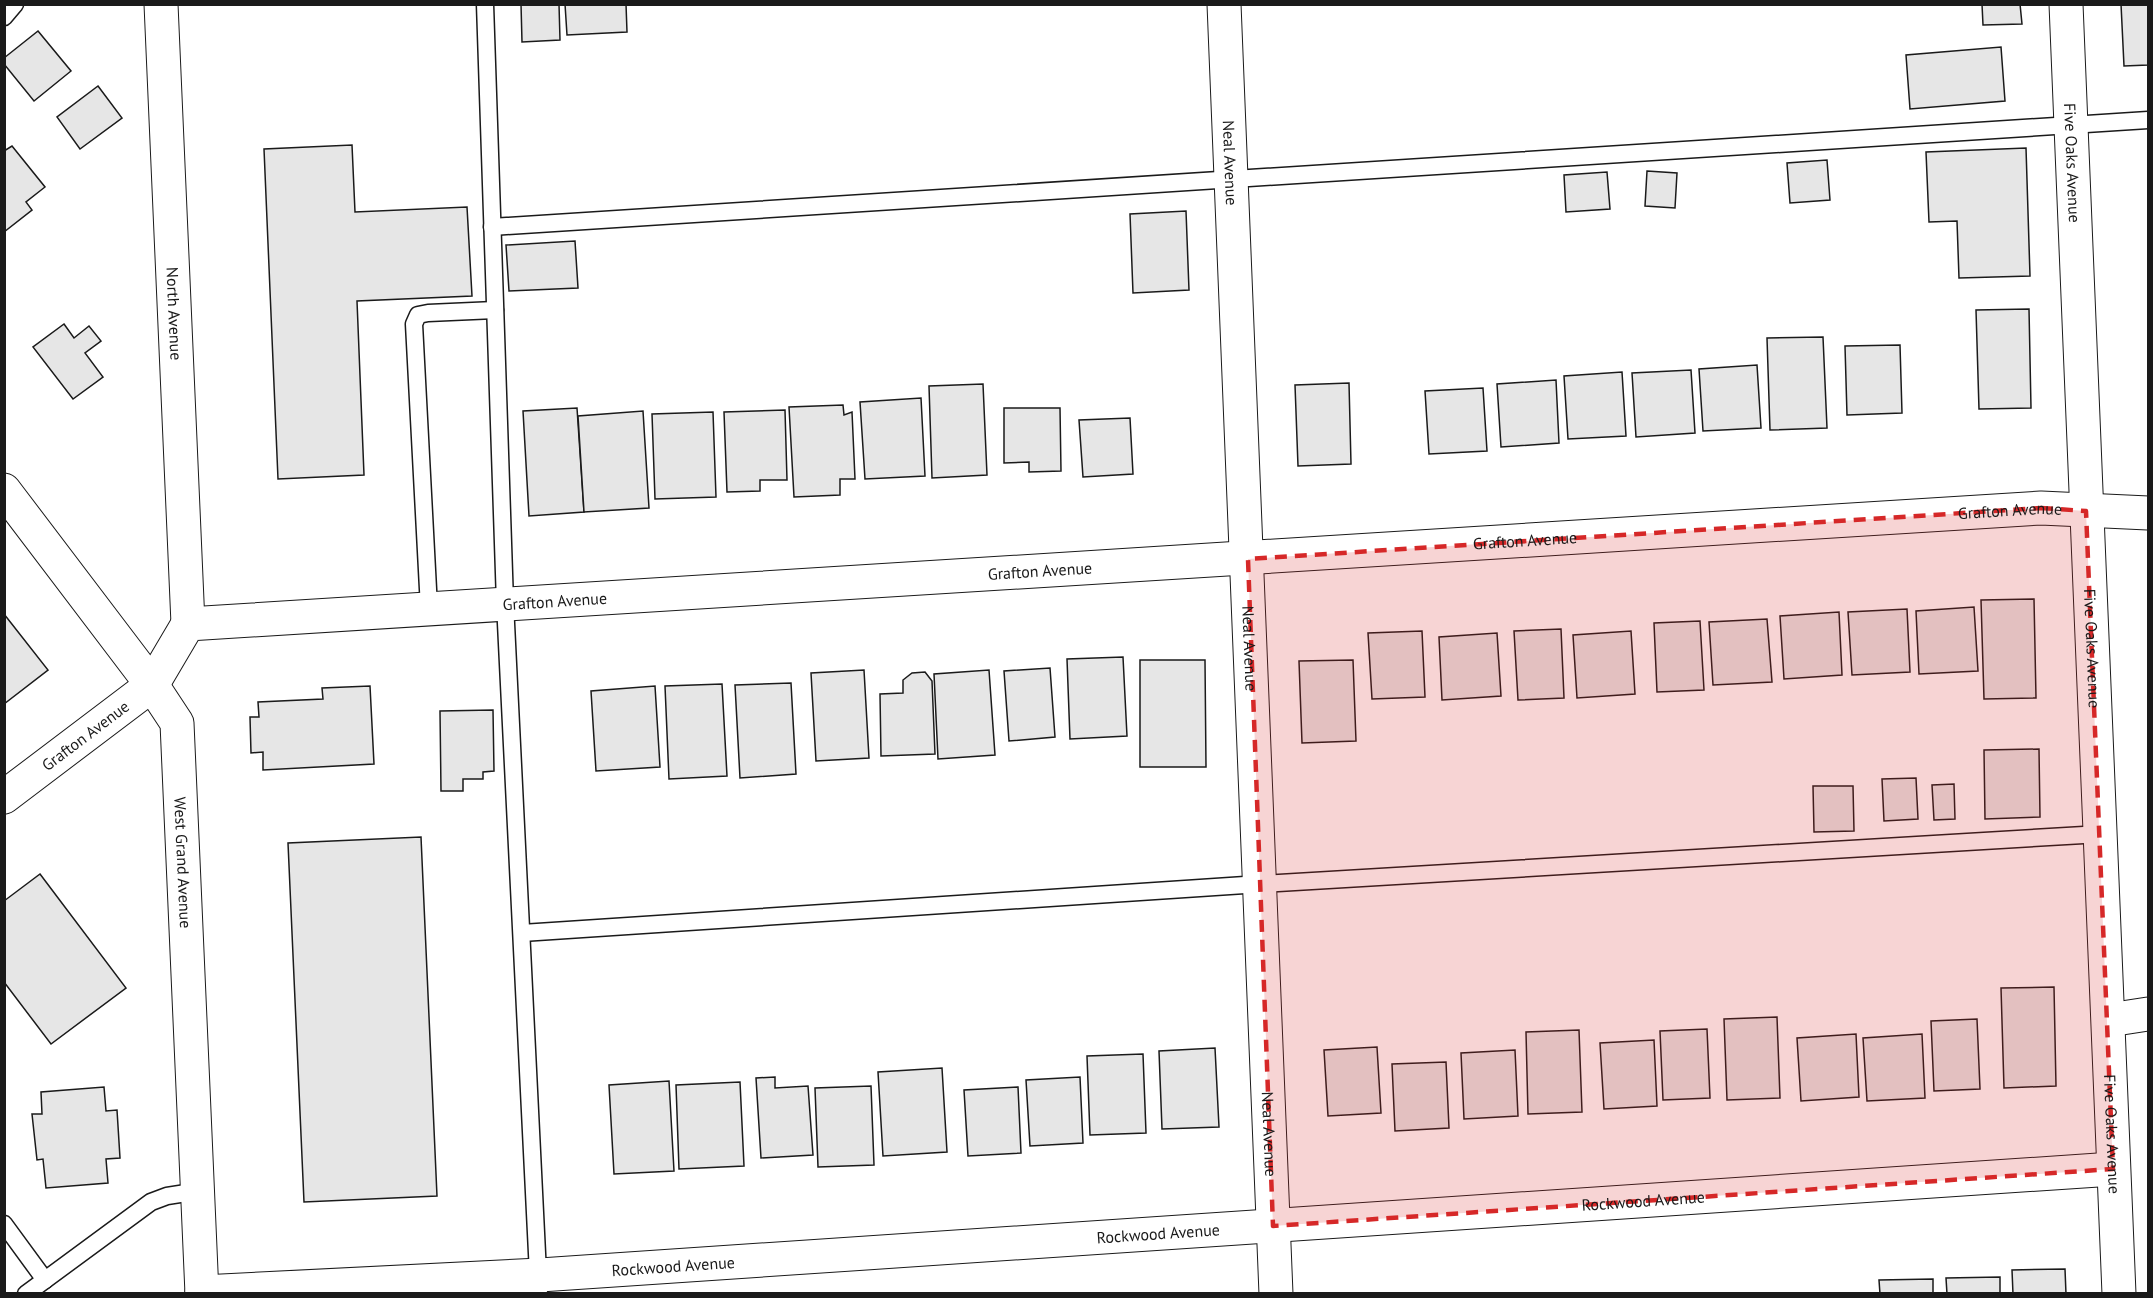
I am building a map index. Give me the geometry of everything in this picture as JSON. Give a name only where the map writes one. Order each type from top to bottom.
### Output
[{"type":"street","name":"North Avenue","points":[[161,4],[188,624]]},
{"type":"street","name":"Neal Avenue","points":[[1224,4],[1276,1293]]},
{"type":"street","name":"Five Oaks Avenue","points":[[2066,4],[2119,1293]]},
{"type":"street","name":"West Grand Avenue","points":[[4,490],[152,685],[177,723],[202,1293]]},
{"type":"street","name":"Grafton Avenue","points":[[4,797],[152,685],[188,624],[1248,559],[2041,507],[2148,513]]},
{"type":"street","points":[[2109,1020],[2148,1014]]},
{"type":"street","name":"Rockwood Avenue","points":[[202,1293],[539,1284],[1273,1226],[2114,1169]]},
{"type":"lane","points":[[4,16],[15,4]]},
{"type":"lane","points":[[485,4],[505,603],[539,1284]]},
{"type":"lane","points":[[492,227],[2148,120]]},
{"type":"lane","points":[[429,608],[414,324],[418,315],[428,313],[495,310]]},
{"type":"lane","points":[[522,933],[1260,884],[2101,834]]},
{"type":"lane","points":[[26,1293],[151,1202],[167,1196],[199,1191]]},
{"type":"lane","points":[[4,1224],[45,1280]]},
{"type":"highlighted area","points":[[2041,508],[2086,511],[2113,1169],[1273,1226],[1248,559]]},
{"type":"building","points":[[521,4],[559,4],[560,40],[522,42]]},
{"type":"building","points":[[565,4],[626,4],[627,32],[567,35]]},
{"type":"building","points":[[1982,4],[2020,4],[2022,24],[1983,25]]},
{"type":"building","points":[[2121,4],[2148,4],[2148,65],[2124,66]]},
{"type":"building","points":[[38,31],[71,71],[34,101],[4,64],[4,58]]},
{"type":"building","points":[[2001,47],[2005,101],[1910,109],[1906,55]]},
{"type":"building","points":[[98,86],[122,118],[80,149],[57,117]]},
{"type":"building","points":[[352,145],[355,212],[467,207],[472,296],[357,301],[364,475],[278,479],[264,149]]},
{"type":"building","points":[[12,146],[45,187],[26,202],[32,210],[4,232],[4,151]]},
{"type":"building","points":[[2026,148],[2030,276],[1959,278],[1957,221],[1929,222],[1926,152]]},
{"type":"building","points":[[1827,160],[1830,200],[1790,203],[1787,163]]},
{"type":"building","points":[[1647,171],[1677,173],[1675,208],[1645,206]]},
{"type":"building","points":[[1607,172],[1610,209],[1566,212],[1564,175]]},
{"type":"building","points":[[1186,211],[1189,290],[1133,293],[1130,214]]},
{"type":"building","points":[[575,241],[578,288],[509,291],[506,245]]},
{"type":"building","points":[[2029,309],[2031,408],[1979,409],[1976,310]]},
{"type":"building","points":[[64,324],[74,338],[89,326],[101,341],[85,353],[103,377],[73,399],[33,347]]},
{"type":"building","points":[[1823,337],[1827,428],[1770,430],[1767,338]]},
{"type":"building","points":[[1900,345],[1902,413],[1847,415],[1845,346]]},
{"type":"building","points":[[1757,365],[1761,428],[1703,431],[1699,369]]},
{"type":"building","points":[[1691,370],[1695,433],[1636,437],[1632,373]]},
{"type":"building","points":[[1622,372],[1626,436],[1568,439],[1564,376]]},
{"type":"building","points":[[1556,380],[1559,443],[1501,447],[1497,384]]},
{"type":"building","points":[[1349,383],[1351,464],[1298,466],[1295,385]]},
{"type":"building","points":[[983,384],[987,475],[932,478],[929,386]]},
{"type":"building","points":[[1483,388],[1487,451],[1429,454],[1425,391]]},
{"type":"building","points":[[921,398],[925,476],[865,479],[860,402]]},
{"type":"building","points":[[843,405],[844,415],[852,412],[855,479],[840,479],[840,495],[794,497],[789,407]]},
{"type":"building","points":[[577,408],[584,512],[529,516],[523,411]]},
{"type":"building","points":[[1004,408],[1060,408],[1061,471],[1029,472],[1029,462],[1004,463]]},
{"type":"building","points":[[785,410],[787,480],[760,480],[760,491],[727,492],[724,412]]},
{"type":"building","points":[[643,411],[649,508],[584,512],[578,416]]},
{"type":"building","points":[[713,412],[716,497],[655,499],[652,414]]},
{"type":"building","points":[[1130,418],[1133,474],[1083,477],[1079,420]]},
{"type":"building","points":[[2034,599],[2036,698],[1984,699],[1981,600]]},
{"type":"building","points":[[1974,607],[1978,671],[1919,674],[1916,611]]},
{"type":"building","points":[[1907,609],[1910,672],[1852,675],[1848,612]]},
{"type":"building","points":[[1839,612],[1842,675],[1784,679],[1780,616]]},
{"type":"building","points":[[4,614],[48,670],[4,704]]},
{"type":"building","points":[[1767,619],[1772,682],[1713,685],[1709,622]]},
{"type":"building","points":[[1700,621],[1704,690],[1657,692],[1654,623]]},
{"type":"building","points":[[1561,629],[1564,698],[1518,700],[1514,631]]},
{"type":"building","points":[[1422,631],[1425,697],[1372,699],[1368,633]]},
{"type":"building","points":[[1631,631],[1635,694],[1577,698],[1573,635]]},
{"type":"building","points":[[1497,633],[1501,696],[1442,700],[1439,637]]},
{"type":"building","points":[[1123,657],[1127,736],[1070,739],[1067,659]]},
{"type":"building","points":[[1140,660],[1205,660],[1206,767],[1140,767]]},
{"type":"building","points":[[1353,660],[1356,741],[1302,743],[1299,661]]},
{"type":"building","points":[[1050,668],[1055,737],[1009,741],[1004,671]]},
{"type":"building","points":[[864,670],[869,758],[816,761],[811,673]]},
{"type":"building","points":[[989,670],[995,755],[938,759],[934,674]]},
{"type":"building","points":[[925,672],[932,681],[935,754],[881,756],[880,694],[903,693],[903,680],[912,673]]},
{"type":"building","points":[[791,683],[796,774],[740,778],[735,685]]},
{"type":"building","points":[[722,684],[727,776],[669,779],[665,686]]},
{"type":"building","points":[[370,686],[374,764],[263,770],[263,752],[251,753],[250,717],[259,717],[258,702],[323,699],[322,688]]},
{"type":"building","points":[[655,686],[660,767],[596,771],[591,691]]},
{"type":"building","points":[[493,710],[494,771],[483,772],[483,779],[463,779],[463,791],[441,791],[440,711]]},
{"type":"building","points":[[2039,749],[2040,817],[1985,819],[1984,750]]},
{"type":"building","points":[[1916,778],[1918,819],[1884,821],[1882,779]]},
{"type":"building","points":[[1954,784],[1955,819],[1934,820],[1932,785]]},
{"type":"building","points":[[1813,786],[1853,786],[1854,831],[1814,832]]},
{"type":"building","points":[[421,837],[437,1196],[304,1202],[288,843]]},
{"type":"building","points":[[40,874],[126,988],[51,1044],[4,982],[4,901]]},
{"type":"building","points":[[2054,987],[2056,1086],[2004,1088],[2001,988]]},
{"type":"building","points":[[1777,1017],[1780,1098],[1727,1100],[1724,1019]]},
{"type":"building","points":[[1977,1019],[1980,1089],[1934,1091],[1931,1021]]},
{"type":"building","points":[[1707,1029],[1710,1098],[1663,1100],[1660,1031]]},
{"type":"building","points":[[1579,1030],[1582,1112],[1528,1114],[1526,1032]]},
{"type":"building","points":[[1856,1034],[1859,1097],[1801,1101],[1797,1038]]},
{"type":"building","points":[[1922,1034],[1925,1098],[1867,1101],[1863,1038]]},
{"type":"building","points":[[1654,1040],[1657,1106],[1604,1109],[1600,1043]]},
{"type":"building","points":[[1377,1047],[1381,1113],[1328,1116],[1324,1050]]},
{"type":"building","points":[[1215,1048],[1219,1127],[1162,1129],[1159,1051]]},
{"type":"building","points":[[1515,1050],[1518,1116],[1464,1119],[1461,1053]]},
{"type":"building","points":[[1143,1054],[1146,1133],[1090,1135],[1087,1056]]},
{"type":"building","points":[[1446,1062],[1449,1128],[1395,1131],[1392,1064]]},
{"type":"building","points":[[942,1068],[947,1152],[883,1156],[878,1072]]},
{"type":"building","points":[[775,1077],[775,1088],[808,1086],[813,1155],[761,1158],[756,1078]]},
{"type":"building","points":[[1080,1077],[1083,1143],[1030,1146],[1026,1080]]},
{"type":"building","points":[[669,1081],[674,1171],[614,1174],[609,1085]]},
{"type":"building","points":[[740,1082],[744,1166],[679,1169],[676,1085]]},
{"type":"building","points":[[871,1086],[874,1165],[818,1167],[815,1088]]},
{"type":"building","points":[[104,1087],[106,1111],[117,1110],[120,1158],[106,1159],[108,1183],[46,1188],[43,1159],[37,1160],[32,1114],[42,1114],[41,1092]]},
{"type":"building","points":[[1018,1087],[1021,1153],[968,1156],[964,1090]]},
{"type":"building","points":[[2065,1269],[2066,1294],[2013,1294],[2012,1270]]},
{"type":"building","points":[[2000,1277],[2000,1294],[1947,1294],[1946,1278]]},
{"type":"building","points":[[1933,1279],[1933,1294],[1880,1294],[1879,1280]]}]
